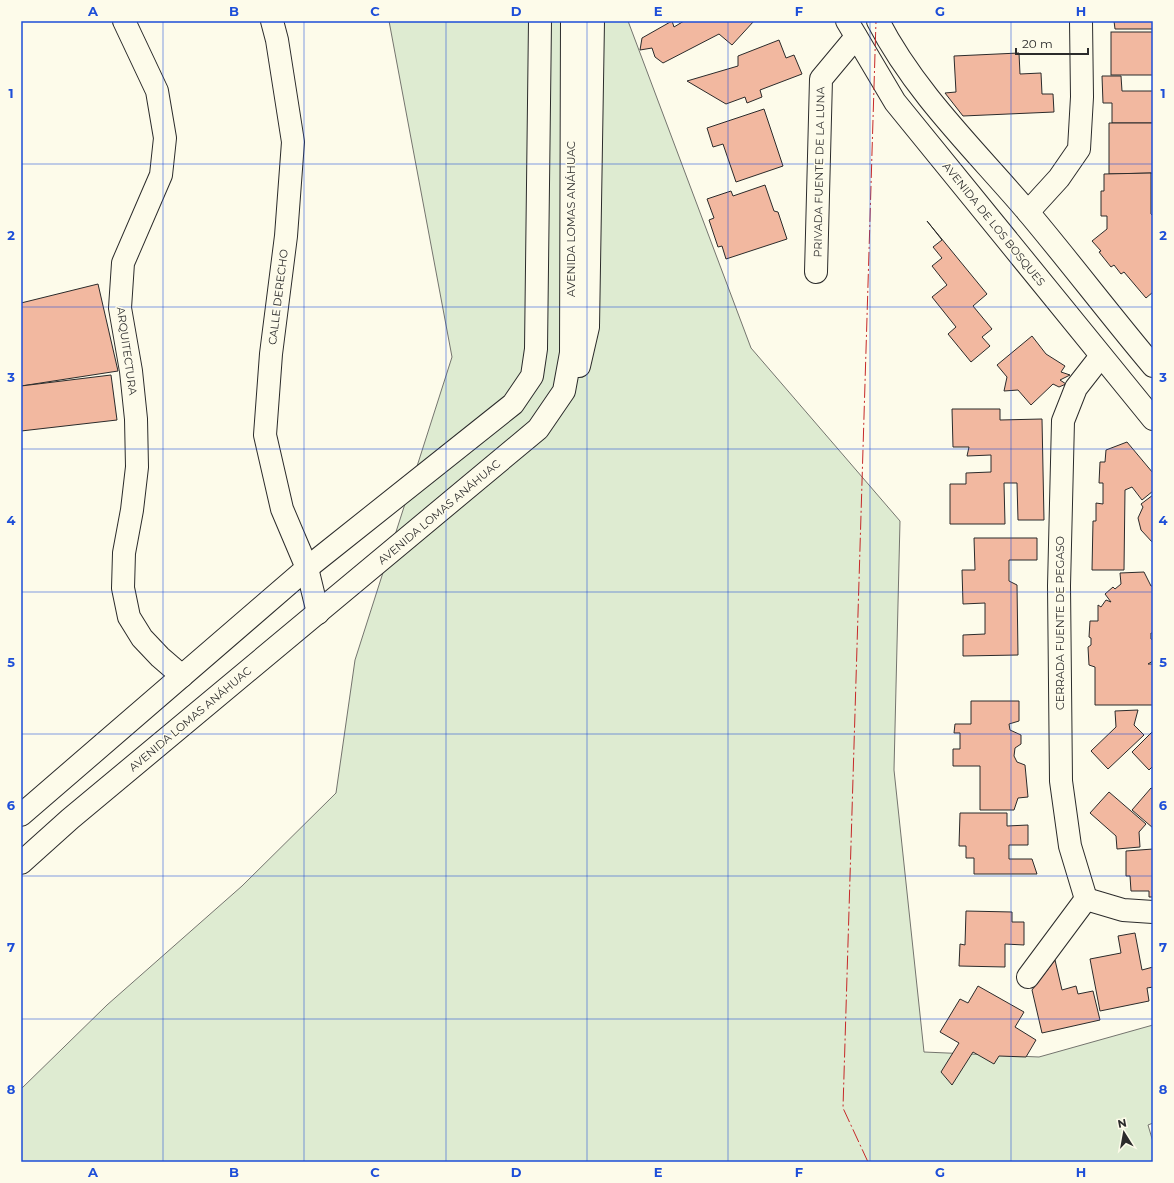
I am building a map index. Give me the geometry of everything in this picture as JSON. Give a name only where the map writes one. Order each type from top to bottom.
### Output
[{"type":"street","name":"ARQUITECTURA","points":[[124,21],[157,91],[165,138],[161,176],[123,263],[120,308],[131,371],[136,419],[137,467],[132,510],[124,553],[123,588],[129,616],[142,638],[160,657],[182,676]]},
{"type":"street","name":"CALLE DERECHO","points":[[272,21],[277,40],[293,142],[286,236],[271,354],[265,435],[282,509],[307,568],[318,613]]},
{"type":"street","points":[[21,815],[307,568],[513,404],[532,376],[536,349],[540,21]]},
{"type":"street","name":"AVENIDA LOMAS ANÁHUAC","points":[[21,863],[70,819],[538,429],[564,391],[571,353],[572,21]]},
{"type":"street","points":[[564,391],[580,364],[588,327],[593,21]]},
{"type":"street","points":[[878,21],[896,53],[915,81],[1028,212],[1152,364]]},
{"type":"street","points":[[1028,212],[1059,178],[1079,150],[1082,97],[1081,21]]},
{"type":"street","name":"PRIVADA FUENTE DE LA LUNA","points":[[816,272],[821,79],[851,29]]},
{"type":"street","name":"AVENIDA DE LOS BOSQUES","points":[[851,29],[896,102],[1153,419]]},
{"type":"street","name":"CERRADA FUENTE DE PEGASO","points":[[1086,899],[1070,846],[1060,781],[1059,586],[1063,421],[1076,388],[1101,356]]},
{"type":"street","points":[[1028,977],[1086,899],[1123,910],[1153,912]]},
{"type":"green space","points":[[389,21],[628,21],[751,348],[900,521],[894,770],[924,1052],[1039,1057],[1153,1025],[1153,1123],[1148,1125],[1153,1142],[1153,1162],[21,1162],[21,1089],[107,1005],[242,886],[336,793],[355,660],[452,357]]},
{"type":"building","points":[[672,21],[674,27],[684,21],[754,21],[732,45],[719,34],[663,63],[655,57],[652,48],[640,50],[642,38]]},
{"type":"building","points":[[1114,21],[1153,21],[1153,29],[1115,29]]},
{"type":"building","points":[[1111,32],[1153,32],[1153,75],[1111,75]]},
{"type":"building","points":[[779,40],[786,58],[794,55],[802,74],[760,90],[762,97],[747,103],[745,97],[726,104],[687,81],[738,66],[738,56]]},
{"type":"building","points":[[1019,53],[1020,74],[1041,73],[1042,94],[1053,94],[1054,112],[963,116],[945,93],[956,92],[954,56]]},
{"type":"building","points":[[1102,76],[1121,76],[1122,91],[1153,91],[1153,123],[1112,123],[1112,103],[1103,103]]},
{"type":"building","points":[[764,109],[783,166],[736,182],[723,144],[713,147],[707,128]]},
{"type":"building","points":[[1109,123],[1153,123],[1153,173],[1109,174]]},
{"type":"building","points":[[1151,173],[1151,214],[1153,216],[1153,292],[1146,298],[1124,272],[1121,274],[1114,265],[1111,267],[1099,252],[1101,251],[1092,241],[1107,229],[1107,216],[1101,216],[1101,191],[1104,191],[1104,174]]},
{"type":"building","points":[[765,185],[774,211],[778,212],[787,239],[726,259],[722,246],[718,247],[709,220],[714,218],[707,199],[731,191],[733,196]]},
{"type":"building","points":[[927,221],[987,294],[973,306],[992,329],[982,337],[990,346],[971,362],[948,334],[956,327],[932,297],[947,285],[932,266],[942,258],[933,247],[942,240]]},
{"type":"building","points":[[98,284],[118,371],[21,386],[21,303]]},
{"type":"building","points":[[1032,336],[1046,354],[1065,366],[1061,372],[1070,375],[1060,380],[1066,384],[1059,387],[1053,384],[1031,405],[1018,390],[1004,391],[1007,377],[997,365]]},
{"type":"building","points":[[111,375],[117,420],[21,431],[21,386]]},
{"type":"building","points":[[952,409],[1000,409],[1000,420],[1042,419],[1044,520],[1018,520],[1017,483],[1004,483],[1005,524],[950,524],[950,484],[966,484],[966,473],[991,472],[991,455],[967,456],[969,447],[953,447]]},
{"type":"building","points":[[1127,442],[1153,473],[1153,491],[1142,500],[1132,487],[1125,490],[1124,570],[1092,570],[1093,521],[1096,521],[1096,503],[1103,504],[1103,483],[1099,483],[1100,462],[1105,462],[1106,450]]},
{"type":"building","points":[[1153,495],[1153,543],[1141,530],[1138,518],[1143,507],[1141,504]]},
{"type":"building","points":[[974,538],[1037,538],[1037,560],[1009,560],[1009,581],[1017,585],[1018,655],[963,656],[963,635],[985,634],[985,603],[963,604],[962,570],[975,570]]},
{"type":"building","points":[[1144,572],[1151,586],[1153,586],[1153,633],[1151,633],[1151,639],[1153,640],[1153,661],[1148,664],[1153,664],[1153,705],[1095,705],[1095,667],[1089,665],[1088,647],[1091,645],[1091,638],[1089,637],[1090,621],[1098,621],[1098,605],[1101,607],[1106,600],[1111,602],[1105,594],[1113,587],[1115,589],[1121,584],[1120,573]]},
{"type":"building","points":[[971,701],[1019,701],[1019,721],[1009,724],[1010,730],[1021,735],[1021,744],[1015,748],[1014,756],[1017,762],[1025,765],[1028,797],[1018,798],[1014,810],[980,810],[980,766],[953,766],[953,749],[960,749],[960,733],[954,733],[955,724],[971,724]]},
{"type":"building","points":[[1138,710],[1134,725],[1144,735],[1108,769],[1091,751],[1116,727],[1115,711]]},
{"type":"building","points":[[1153,731],[1153,766],[1149,770],[1132,752]]},
{"type":"building","points":[[1151,788],[1153,789],[1153,828],[1132,810]]},
{"type":"building","points":[[1109,792],[1146,824],[1139,832],[1140,847],[1117,849],[1116,836],[1090,813]]},
{"type":"building","points":[[960,813],[1007,813],[1007,826],[1028,825],[1028,845],[1009,845],[1009,859],[1032,859],[1037,874],[974,874],[974,858],[966,858],[966,846],[959,846]]},
{"type":"building","points":[[1153,849],[1153,897],[1149,897],[1149,891],[1131,891],[1130,876],[1126,876],[1126,851]]},
{"type":"building","points":[[966,911],[1012,912],[1012,922],[1024,922],[1024,945],[1005,944],[1005,967],[959,966],[960,944],[965,945]]},
{"type":"building","points":[[1135,933],[1142,970],[1153,967],[1153,987],[1147,988],[1149,1001],[1100,1011],[1090,959],[1121,953],[1118,936]]},
{"type":"building","points":[[1055,960],[1062,990],[1076,986],[1078,994],[1093,991],[1100,1020],[1042,1033],[1032,990]]},
{"type":"building","points":[[978,986],[1024,1012],[1015,1027],[1036,1040],[1026,1057],[999,1056],[994,1064],[973,1052],[952,1085],[941,1072],[959,1043],[940,1032],[960,999],[968,1003]]},
{"type":"power","points":[[868,1162],[843,1108],[876,21]]}]
